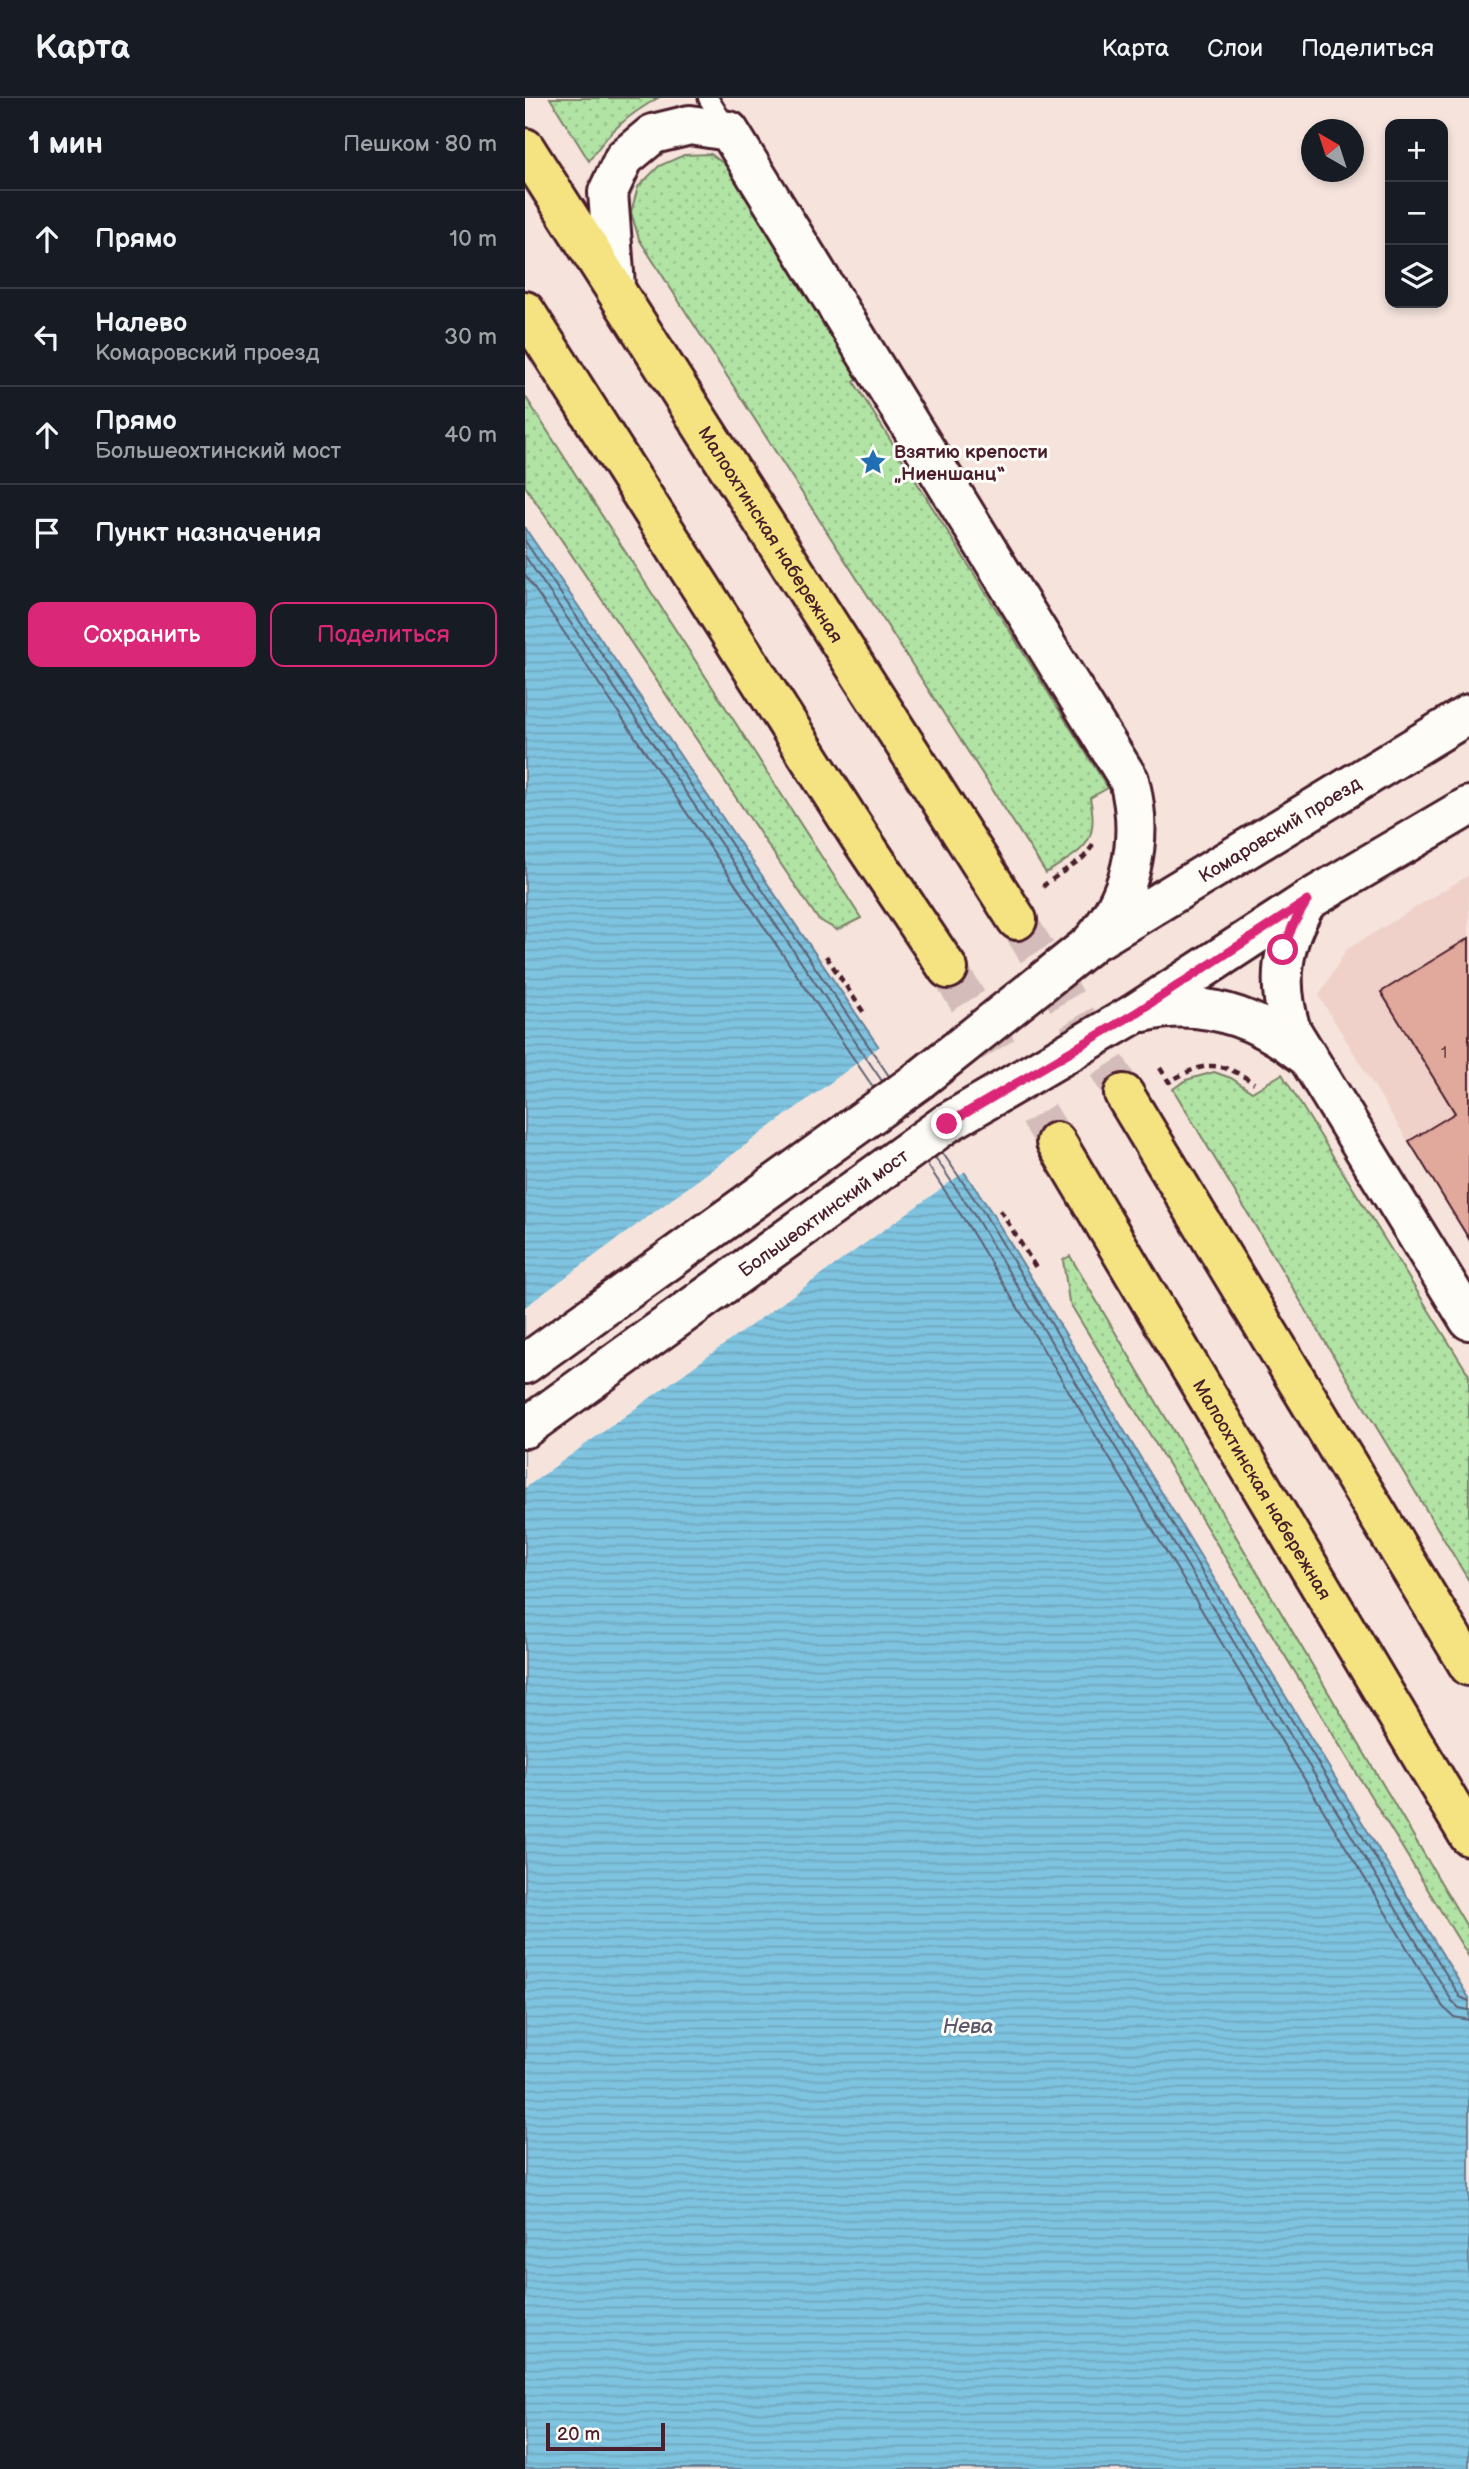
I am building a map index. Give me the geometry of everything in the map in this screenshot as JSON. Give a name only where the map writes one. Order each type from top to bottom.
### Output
[{"type":"main road","points":[[525,1364],[918,1081],[1089,945],[1115,911],[1132,871],[1136,827],[1135,802],[1129,780],[729,131],[690,125],[653,134],[624,158],[608,192],[615,286]]},
{"type":"main road","points":[[525,135],[551,187]]},
{"type":"main road","name":"Малоохтинская набережная","points":[[525,148],[1017,920]]},
{"type":"main road","points":[[525,311],[859,836],[948,969]]},
{"type":"main road","name":"Комаровский проезд","points":[[1089,945],[1469,714]]},
{"type":"main road","points":[[1134,1014],[1307,901],[1469,806]]},
{"type":"main road","points":[[1307,901],[1283,950],[1280,978],[1283,1005],[1303,1054],[1469,1320]]},
{"type":"main road","points":[[1134,1014],[1183,1007],[1232,1014],[1280,1036],[1303,1054]]},
{"type":"main road","name":"Большеохтинский мост","points":[[525,1429],[947,1124],[1134,1014]]},
{"type":"main road","points":[[1124,1094],[1469,1666]]},
{"type":"main road","name":"Малоохтинская набережная","points":[[1056,1142],[1469,1836]]},
{"type":"lane","points":[[708,98],[729,131]]},
{"type":"path","points":[[1051,896],[1044,885],[1084,857],[1098,838]]},
{"type":"path","points":[[826,956],[864,1013]]},
{"type":"path","points":[[1160,1068],[1169,1082],[1196,1068],[1215,1064],[1234,1070],[1254,1083]]},
{"type":"path","points":[[1000,1210],[1038,1271]]},
{"type":"shaded area","points":[[1469,875],[1469,1241],[1319,996],[1346,950]]},
{"type":"green space","points":[[550,98],[658,98],[619,125],[589,161]]},
{"type":"green space","points":[[711,154],[737,174],[863,376],[854,382],[1108,788],[1090,798],[1092,826],[1085,844],[1078,852],[1046,873],[639,239],[631,212],[638,187],[659,166],[684,155]]},
{"type":"green space","points":[[525,396],[861,918],[837,930],[818,919],[525,486]]},
{"type":"green space","points":[[1214,1072],[1231,1078],[1252,1092],[1282,1074],[1469,1375],[1469,1581],[1173,1089],[1186,1080]]},
{"type":"green space","points":[[1070,1256],[1469,1930],[1469,1957],[1069,1302],[1063,1260]]},
{"type":"water","name":"Нева","points":[[525,528],[990,1210],[1469,1998],[1469,2469],[525,2469]]},
{"type":"pier","points":[[880,1046],[967,1170],[525,1488],[525,1307]]},
{"type":"building","points":[[1469,938],[1469,1239],[1409,1141],[1455,1113],[1381,992]]},
{"type":"tunnel","points":[[1017,920],[1124,1094]]},
{"type":"tunnel","points":[[948,969],[1056,1142]]},
{"type":"place","name":"Взятию крепости „Ниеншанц“","points":[[873,462]]},
{"type":"route","points":[[947,1124],[1134,1014],[1307,901],[1283,950]]}]
